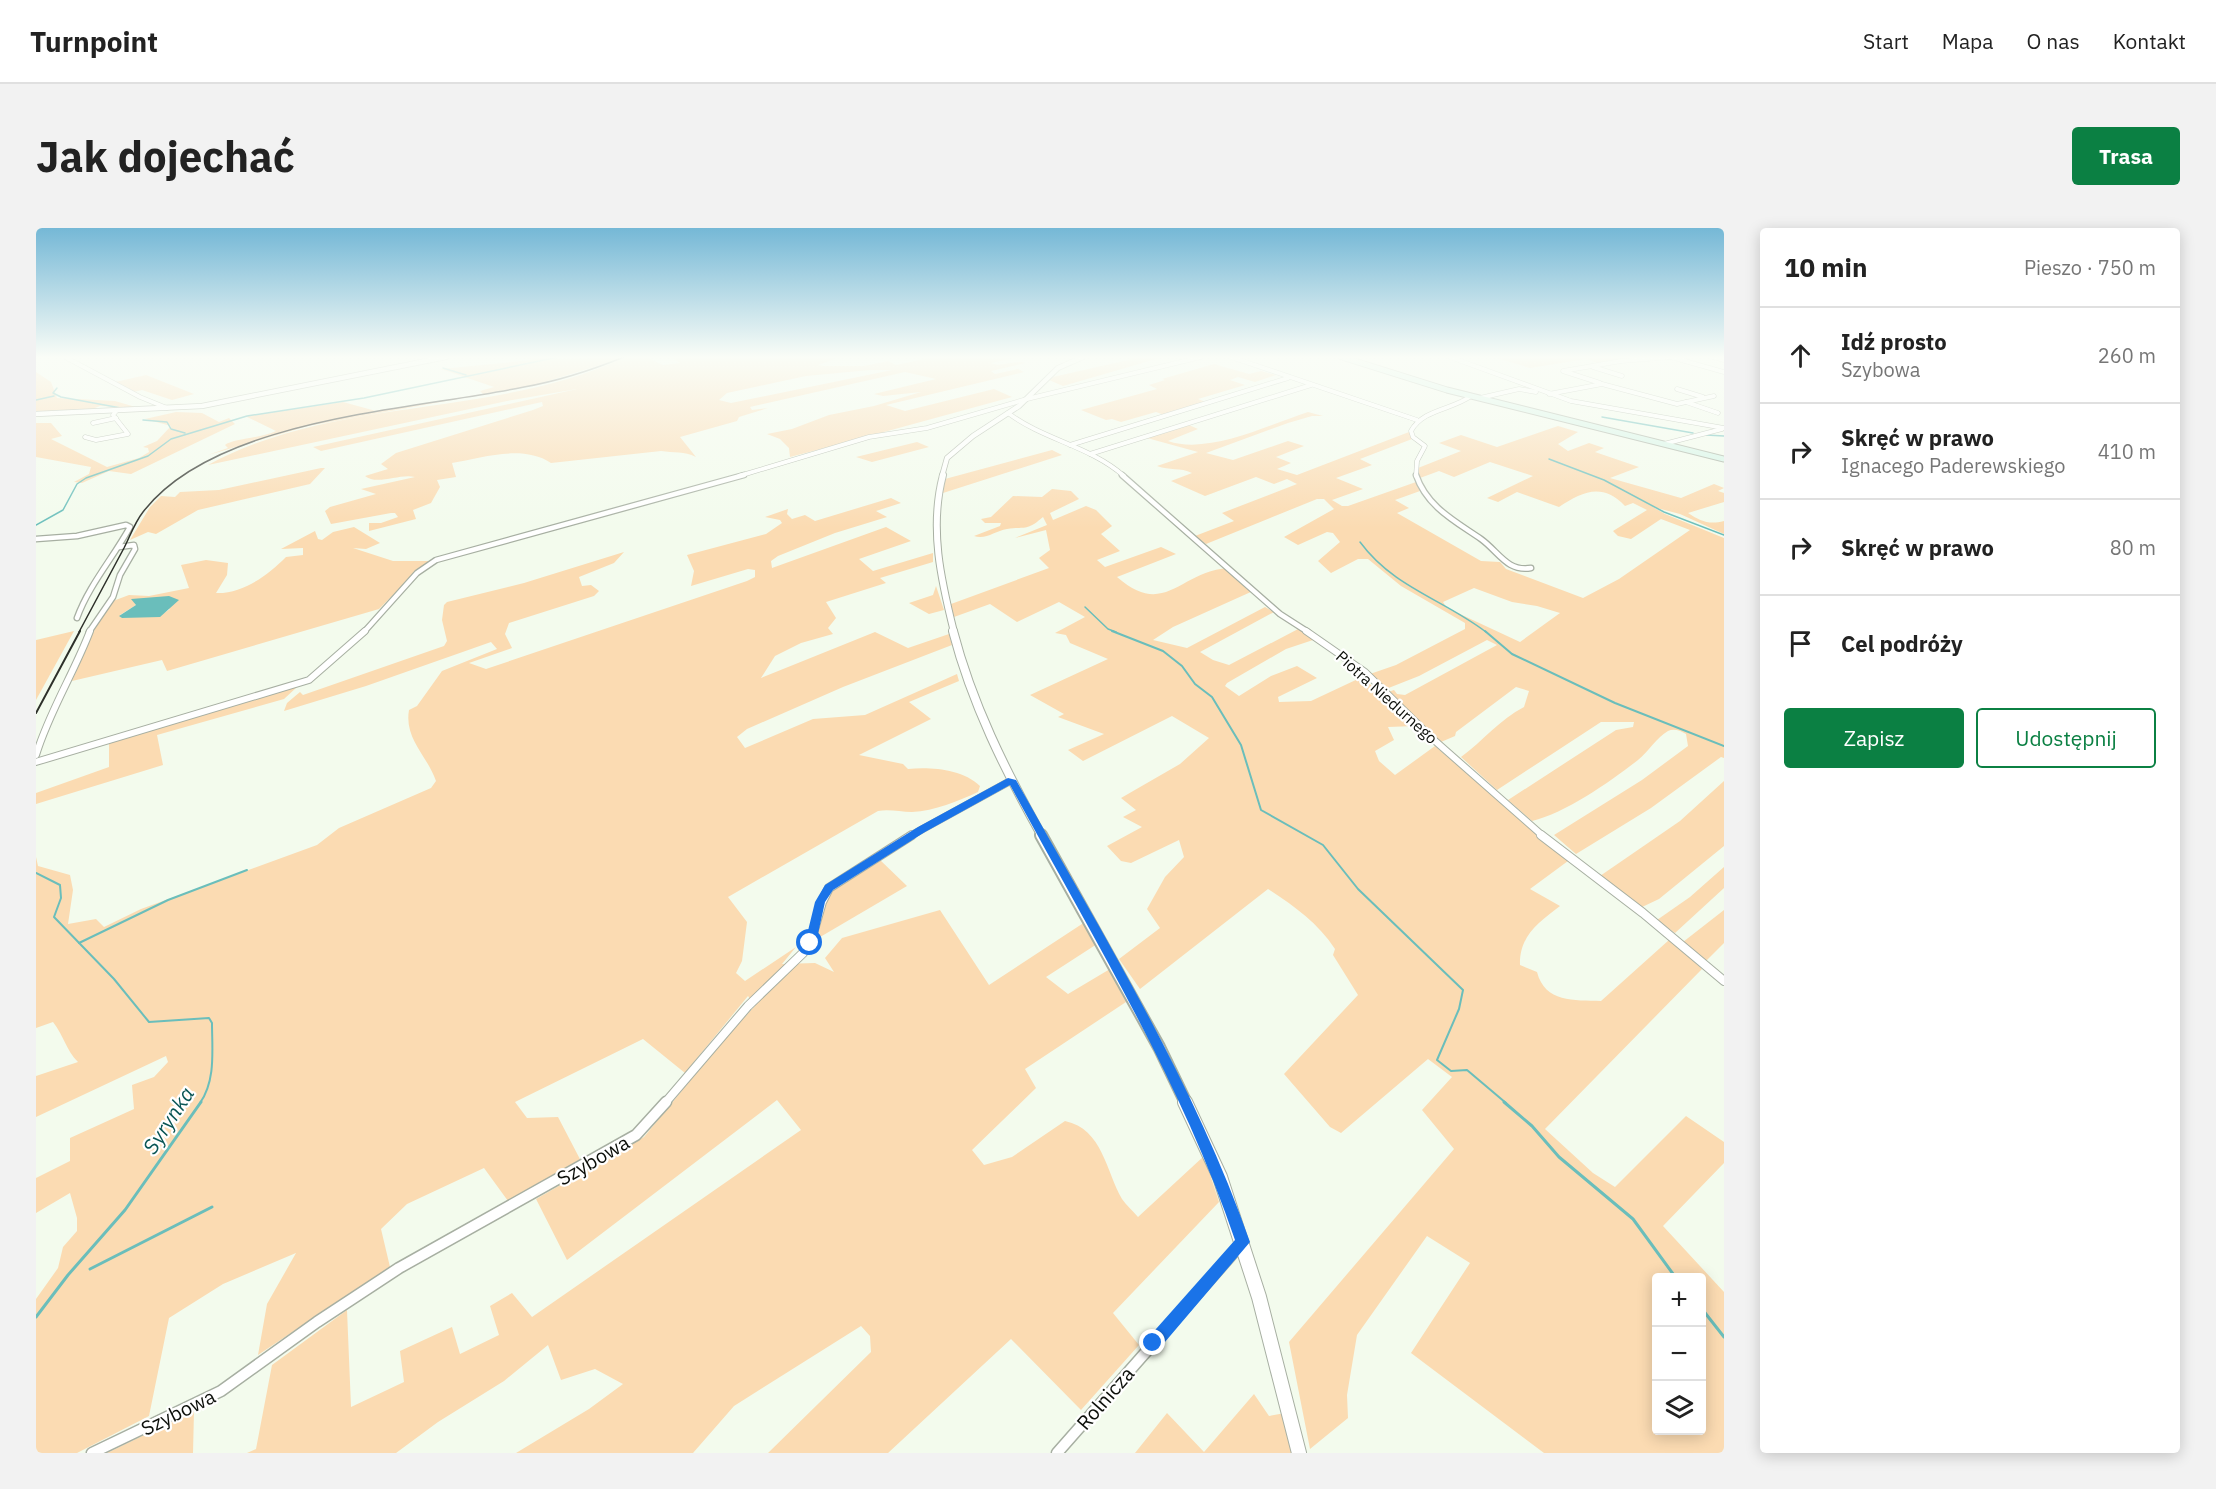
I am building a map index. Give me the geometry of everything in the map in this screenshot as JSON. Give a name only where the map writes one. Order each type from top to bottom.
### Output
[{"type":"main road","points":[[1545,414],[1724,459]]},
{"type":"street","points":[[85,437],[96,440],[128,434],[114,414]]},
{"type":"street","points":[[36,762],[309,680],[360,636],[417,573],[436,560],[703,487],[817,451],[869,437],[901,434],[927,428],[975,414]]},
{"type":"street","points":[[1006,414],[961,444],[948,458],[940,485],[935,537],[939,574],[964,674],[1000,760],[1159,1047],[1220,1177],[1242,1242],[1299,1453]]},
{"type":"street","name":"Piotra Niedurnego","points":[[1010,414],[1025,426],[1112,466],[1139,492],[1167,512],[1280,614],[1352,661],[1434,740],[1561,852],[1643,913],[1724,981]]},
{"type":"street","points":[[1070,445],[1179,414]]},
{"type":"street","points":[[1090,454],[1218,414]]},
{"type":"street","points":[[1399,414],[1417,420],[1435,414]]},
{"type":"street","points":[[1646,414],[1724,428]]},
{"type":"street","points":[[93,423],[116,418]]},
{"type":"street","points":[[1417,420],[1411,431],[1413,437],[1425,446],[1418,455],[1416,472],[1419,484],[1430,501],[1485,543],[1504,563],[1524,570],[1531,568]]},
{"type":"street","points":[[1664,444],[1724,428]]},
{"type":"street","points":[[36,539],[65,538],[126,525],[130,527],[85,596],[76,618]]},
{"type":"street","points":[[36,755],[45,725],[74,672],[92,625],[113,597],[120,575],[135,549],[134,545],[119,546]]},
{"type":"street","name":"Szybowa","points":[[92,1453],[221,1391],[317,1322],[399,1268],[636,1135],[667,1104],[750,1004],[791,967],[810,943],[820,902],[829,888],[921,830],[1012,780]]},
{"type":"street","name":"Rolnicza","points":[[1058,1453],[1242,1242]]},
{"type":"shaded area","points":[[166,414],[204,414],[219,422],[229,418],[235,424],[131,474],[109,471],[82,483],[74,482],[89,474],[91,467],[36,457],[36,423],[51,423],[62,436],[51,439],[107,467],[139,458],[149,452],[148,448],[143,447],[157,441],[171,426],[145,419]]},
{"type":"shaded area","points":[[373,414],[308,426],[208,455],[228,448],[225,445],[229,443],[276,431],[245,416]]},
{"type":"shaded area","points":[[374,414],[445,414],[208,465],[257,443],[309,427]]},
{"type":"shaded area","points":[[462,414],[487,414],[321,451],[313,447]]},
{"type":"shaded area","points":[[520,414],[748,414],[739,417],[737,421],[680,437],[696,457],[661,451],[551,463],[540,457],[515,453],[452,463],[456,477],[437,480],[440,487],[431,503],[413,510],[416,519],[369,531],[369,523],[381,523],[398,517],[395,513],[391,513],[331,524],[325,511],[330,507],[376,494],[361,489],[415,477],[376,480],[365,476],[388,469],[381,464],[396,453]]},
{"type":"shaded area","points":[[949,414],[884,432],[888,434],[867,437],[790,457],[789,448],[780,439],[767,434],[792,429],[829,415]]},
{"type":"shaded area","points":[[1091,414],[1148,414],[1121,422],[1106,420]]},
{"type":"shaded area","points":[[1302,414],[1323,416],[1312,416],[1288,423],[1206,453],[1233,460],[1288,441],[1304,446],[1276,457],[1291,463],[1277,469],[1297,475],[1409,432],[1412,439],[1360,459],[1372,465],[1336,478],[1363,489],[1332,500],[1342,506],[1348,506],[1416,482],[1420,491],[1395,500],[1409,508],[1397,513],[1481,561],[1500,562],[1506,569],[1583,598],[1619,579],[1690,530],[1661,519],[1631,539],[1618,536],[1613,531],[1647,510],[1633,503],[1625,506],[1617,499],[1600,492],[1584,494],[1559,507],[1517,492],[1498,502],[1487,498],[1533,476],[1490,462],[1454,477],[1439,471],[1420,478],[1418,468],[1461,451],[1439,443],[1461,435],[1497,447],[1558,426],[1578,432],[1558,444],[1568,451],[1589,443],[1604,448],[1595,452],[1639,467],[1610,478],[1681,498],[1714,484],[1724,488],[1718,491],[1724,493],[1724,502],[1688,513],[1705,522],[1724,521],[1724,534],[1680,514],[1653,507],[1724,538],[1724,758],[1721,757],[1651,808],[1576,854],[1554,835],[1642,780],[1688,746],[1686,734],[1675,730],[1668,731],[1638,760],[1602,786],[1559,811],[1532,821],[1508,800],[1616,730],[1633,727],[1634,722],[1601,722],[1497,790],[1461,757],[1507,718],[1524,707],[1529,691],[1516,687],[1456,732],[1455,736],[1441,742],[1388,692],[1394,690],[1397,694],[1405,695],[1497,645],[1487,640],[1419,676],[1386,689],[1370,674],[1396,665],[1465,629],[1465,623],[1401,586],[1368,559],[1358,559],[1331,573],[1318,561],[1340,542],[1333,533],[1327,532],[1298,545],[1284,537],[1334,509],[1324,499],[1317,499],[1206,544],[1195,536],[1234,521],[1222,513],[1297,484],[1287,479],[1274,484],[1256,477],[1205,496],[1171,481],[1192,473],[1157,466],[1198,452],[1147,438],[1189,425],[1198,429],[1168,441],[1202,444],[1257,431]],"holes":[[[1474,588],[1512,602],[1560,613],[1520,642],[1447,608],[1443,602]]]},
{"type":"shaded area","points":[[917,442],[929,447],[872,462],[856,457]]},
{"type":"shaded area","points":[[1052,450],[1062,455],[943,493],[945,479]]},
{"type":"shaded area","points":[[325,468],[310,484],[198,510],[156,534],[148,532],[130,540],[150,507],[161,496],[175,497],[180,492],[219,490]]},
{"type":"shaded area","points":[[1052,489],[1071,491],[1079,499],[1050,513],[1053,520],[1086,506],[1096,510],[1112,526],[1101,534],[1120,551],[1097,560],[1105,567],[1161,547],[1176,554],[1117,577],[1134,589],[1148,594],[1161,593],[1211,571],[1228,568],[1253,591],[1173,627],[1153,640],[1187,648],[1265,607],[1274,612],[1200,652],[1213,660],[1229,665],[1300,628],[1325,648],[1313,640],[1286,649],[1225,686],[1239,696],[1271,676],[1297,666],[1317,678],[1278,697],[1279,702],[1311,701],[1360,678],[1376,688],[1415,726],[1388,727],[1394,740],[1375,751],[1379,761],[1395,775],[1435,746],[1568,861],[1530,889],[1560,906],[1532,931],[1523,946],[1521,955],[1520,965],[1537,972],[1541,982],[1554,995],[1571,1000],[1601,1001],[1669,940],[1657,926],[1702,969],[1545,1129],[1593,1173],[1615,1187],[1686,1116],[1724,1142],[1724,1163],[1663,1226],[1724,1292],[1724,1453],[1544,1453],[1411,1353],[1470,1263],[1427,1236],[1357,1335],[1347,1395],[1348,1418],[1310,1449],[1289,1342],[1454,1149],[1422,1110],[1452,1077],[1428,1059],[1341,1133],[1330,1127],[1284,1074],[1358,995],[1333,955],[1335,949],[1321,931],[1268,889],[1140,989],[1119,959],[1160,928],[1147,909],[1165,877],[1184,857],[1179,840],[1131,863],[1121,861],[1107,846],[1142,827],[1123,817],[1136,810],[1121,798],[1180,764],[1209,738],[1172,716],[1083,761],[1068,750],[1104,734],[1058,717],[1064,714],[1030,695],[1108,659],[1070,643],[1066,635],[1055,633],[1085,617],[1059,602],[1017,622],[990,604],[954,617],[951,604],[1049,568],[1039,558],[1050,550],[1046,530],[1015,538],[1047,525],[1043,517],[1029,527],[1007,529],[983,537],[974,536],[1000,526],[1001,523],[985,523],[981,519],[991,517],[1013,496],[1042,497]]},
{"type":"shaded area","points":[[891,498],[901,503],[876,511],[887,517],[835,533],[778,556],[771,561],[772,568],[886,527],[911,541],[859,559],[873,571],[933,553],[933,562],[880,578],[886,583],[826,602],[836,618],[828,628],[833,634],[801,643],[775,656],[761,678],[875,632],[908,648],[949,634],[952,645],[843,687],[747,729],[737,737],[745,748],[813,719],[865,715],[957,674],[959,681],[909,702],[931,719],[859,755],[903,764],[908,769],[946,770],[973,780],[980,786],[978,792],[938,808],[912,812],[878,811],[728,897],[747,922],[742,961],[736,973],[745,981],[796,947],[782,964],[815,963],[834,972],[825,958],[842,938],[940,910],[989,985],[1085,922],[1097,944],[1046,977],[1068,994],[1110,969],[1126,1002],[1025,1069],[1036,1088],[972,1150],[984,1165],[1012,1157],[1065,1121],[1078,1126],[1096,1142],[1122,1199],[1138,1217],[1204,1156],[1219,1202],[1113,1313],[1139,1345],[1081,1410],[1011,1339],[888,1453],[768,1453],[871,1352],[870,1336],[861,1326],[734,1406],[693,1453],[516,1453],[589,1409],[623,1384],[595,1369],[561,1380],[548,1345],[504,1381],[438,1422],[396,1453],[247,1453],[256,1449],[272,1365],[347,1310],[351,1407],[404,1382],[400,1351],[452,1327],[460,1354],[499,1335],[490,1306],[512,1293],[532,1317],[801,1130],[777,1100],[567,1260],[536,1199],[644,1137],[724,1039],[755,1006],[748,996],[685,1073],[643,1039],[515,1102],[527,1118],[558,1117],[582,1163],[508,1201],[484,1168],[407,1204],[381,1229],[390,1267],[258,1355],[267,1304],[296,1253],[223,1284],[169,1318],[149,1416],[77,1453],[36,1453],[36,1299],[58,1268],[63,1247],[77,1231],[77,1218],[70,1193],[36,1213],[36,1178],[70,1161],[70,1138],[134,1109],[132,1085],[154,1077],[168,1062],[166,1056],[36,1117],[36,1076],[78,1062],[53,1022],[36,1028],[36,857],[38,866],[70,875],[73,890],[68,924],[96,919],[104,927],[141,909],[317,845],[339,828],[431,788],[436,781],[413,738],[408,720],[409,710],[417,706],[442,671],[497,649],[491,642],[366,686],[284,711],[287,703],[300,692],[303,695],[444,646],[447,641],[442,620],[444,605],[447,602],[524,583],[624,552],[614,563],[579,577],[582,586],[591,585],[599,591],[594,596],[509,623],[505,634],[512,648],[469,663],[486,669],[755,577],[755,570],[748,569],[691,586],[694,571],[687,555],[766,534],[782,523],[780,520],[765,517],[788,509],[787,514],[792,519],[805,515],[815,521]]},
{"type":"shaded area","points":[[354,527],[380,543],[366,549],[353,548],[393,561],[432,561],[422,566],[379,609],[167,671],[162,660],[72,681],[101,615],[113,601],[129,595],[149,596],[189,588],[181,565],[206,560],[228,563],[227,575],[216,593],[236,590],[263,577],[286,557],[303,555],[303,548],[281,549],[315,531],[318,539],[322,540],[333,532]],"holes":[[[132,599],[140,599],[170,609],[164,613],[122,618],[120,615],[136,605]]]},
{"type":"shaded area","points":[[936,586],[944,610],[929,614],[909,603],[933,595]]},
{"type":"shaded area","points":[[74,631],[36,700],[36,640]]},
{"type":"shaded area","points":[[297,687],[284,699],[157,735],[163,765],[36,804],[36,793],[109,767],[109,743]]},
{"type":"shaded area","points":[[1724,781],[1724,846],[1659,899],[1640,908],[1600,876],[1680,821]]},
{"type":"shaded area","points":[[879,859],[907,886],[815,940],[821,914],[830,891]]},
{"type":"shaded area","points":[[1724,867],[1724,888],[1675,933],[1657,920],[1690,897]]},
{"type":"shaded area","points":[[1724,910],[1724,943],[1706,961],[1683,942]]},
{"type":"shaded area","points":[[1254,1394],[1269,1416],[1285,1413],[1293,1453],[1135,1453],[1167,1413],[1204,1452]]},
{"type":"shaded area","points":[[194,1411],[193,1453],[107,1453]]},
{"type":"water","points":[[169,596],[179,600],[160,617],[122,618],[119,616],[136,605],[131,599]]},
{"type":"waterway","name":"Syrynka","points":[[36,525],[63,510],[77,484],[86,478],[148,456],[171,439],[259,414]]},
{"type":"waterway","points":[[1602,417],[1693,433]]},
{"type":"waterway","points":[[143,420],[167,422],[171,429],[185,433]]},
{"type":"waterway","points":[[1706,435],[1724,436]]},
{"type":"waterway","points":[[1549,459],[1604,480],[1664,512],[1724,535]]},
{"type":"waterway","points":[[1360,542],[1373,558],[1403,582],[1486,632]]},
{"type":"waterway","points":[[1085,607],[1108,629],[1116,632]]},
{"type":"waterway","points":[[1112,631],[1163,651],[1182,666],[1195,684],[1212,697],[1241,745],[1261,810],[1323,845],[1358,889],[1463,990],[1459,1009],[1437,1060],[1451,1071],[1467,1070],[1506,1103]]},
{"type":"waterway","points":[[1485,631],[1512,654],[1615,703],[1724,746]]},
{"type":"waterway","points":[[79,943],[168,900],[247,870]]},
{"type":"waterway","name":"Syrynka","points":[[36,873],[60,885],[61,898],[54,917],[79,943]]},
{"type":"waterway","name":"Syrynka","points":[[79,943],[114,979],[149,1022],[209,1018],[212,1023],[211,1075],[200,1103]]},
{"type":"waterway","name":"Syrynka","points":[[36,1317],[68,1275],[125,1210],[201,1102]]},
{"type":"waterway","points":[[1504,1102],[1532,1126],[1559,1157],[1633,1219],[1672,1273]]},
{"type":"waterway","points":[[90,1269],[212,1207]]},
{"type":"waterway","points":[[1706,1314],[1724,1337]]},
{"type":"railway","points":[[79,632],[143,512],[176,480],[218,456],[267,437],[364,414]]},
{"type":"railway","points":[[36,713],[80,631]]},
{"type":"route","points":[[810,943],[820,902],[829,888],[921,830],[1012,780],[1159,1047],[1220,1177],[1242,1242],[1153,1343]]}]
